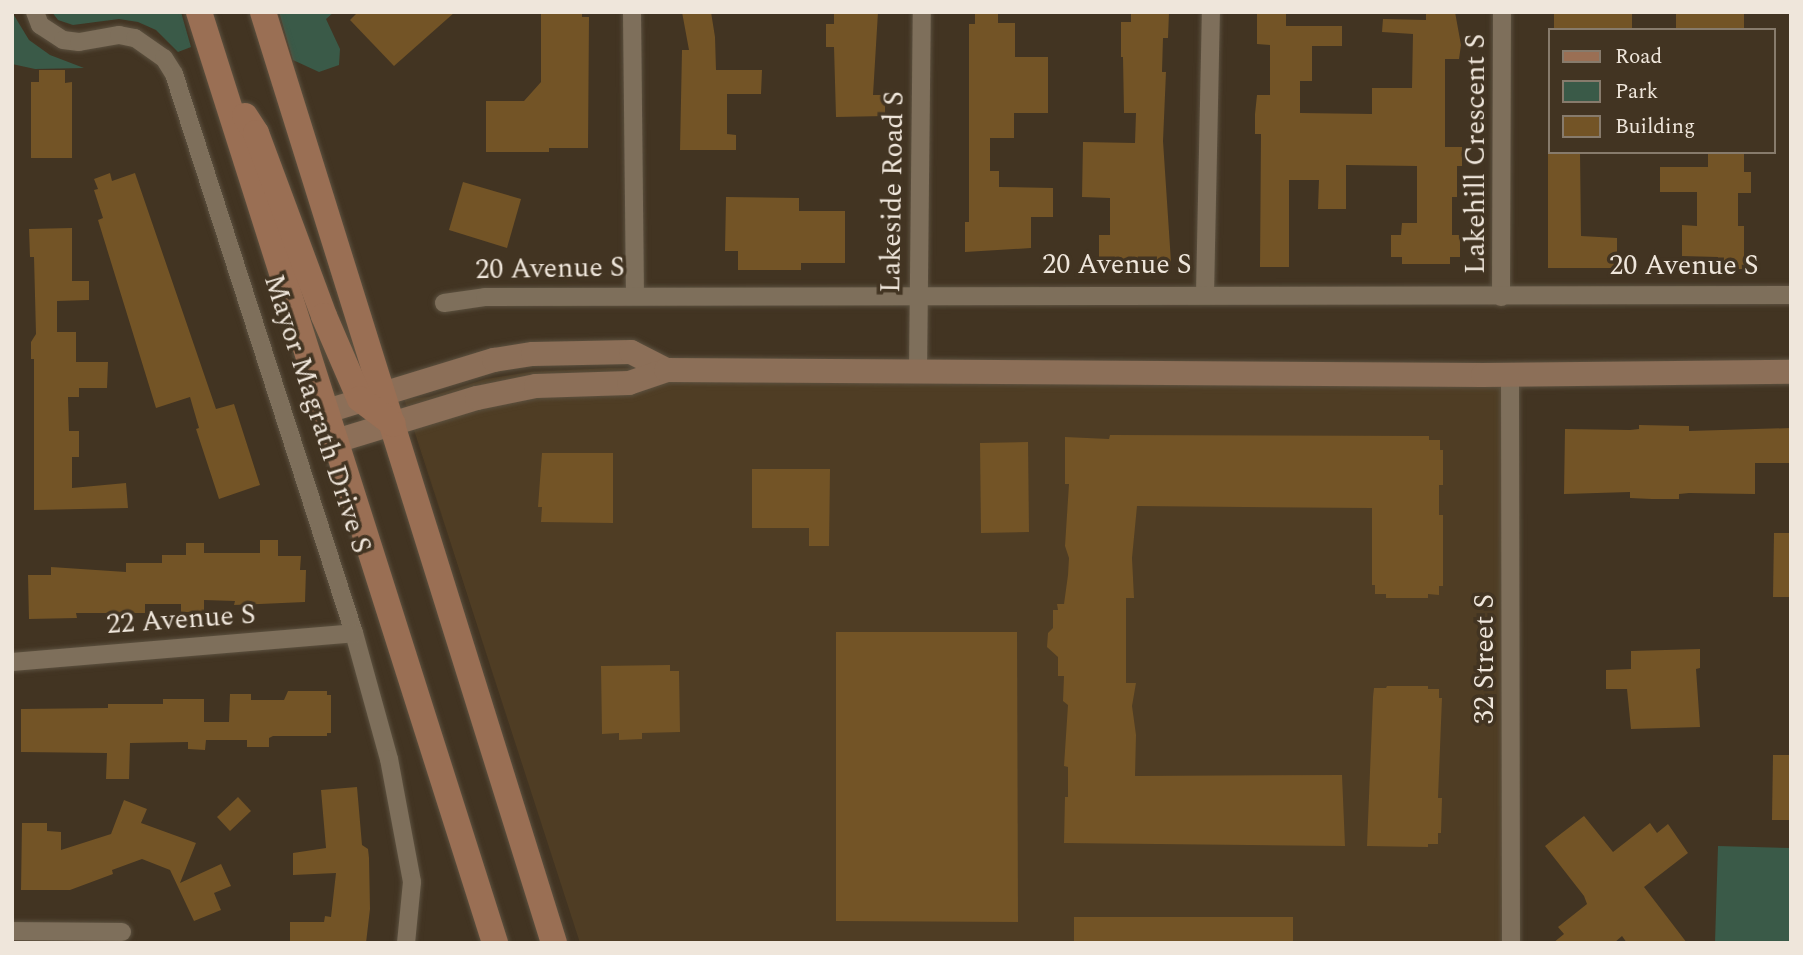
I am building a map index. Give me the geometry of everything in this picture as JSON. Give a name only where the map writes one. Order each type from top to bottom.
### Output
[{"type":"main road","name":"Mayor Magrath Drive S","points":[[199,12],[495,943]]},
{"type":"main road","points":[[263,12],[371,396]]},
{"type":"main road","points":[[218,74],[256,133],[324,317],[371,396],[393,424],[554,943]]},
{"type":"street","name":"Mayor Magrath Drive S","points":[[35,12],[40,24],[50,35],[62,40],[79,41],[119,35],[135,38],[164,58],[174,74],[354,633],[389,759],[412,882],[406,943]]},
{"type":"street","points":[[632,12],[635,296]]},
{"type":"street","name":"Lakeside Road S","points":[[918,373],[922,12]]},
{"type":"street","points":[[1205,294],[1211,12]]},
{"type":"street","name":"Lakehill Crescent S","points":[[1502,297],[1503,12]]},
{"type":"street","name":"20 Avenue S","points":[[444,303],[485,297],[635,296],[1791,295]]},
{"type":"street","points":[[327,411],[494,360],[533,354],[631,352],[666,370]]},
{"type":"street","points":[[336,441],[477,398],[524,388],[579,383],[629,383],[666,370],[1510,375],[1791,372]]},
{"type":"street","name":"32 Street S","points":[[1510,375],[1511,943]]},
{"type":"street","name":"22 Avenue S","points":[[12,662],[354,633]]},
{"type":"street","points":[[12,931],[122,932]]},
{"type":"shaded area","points":[[609,368],[1510,375],[1511,943],[580,943],[404,399],[429,397],[486,379],[530,372]]},
{"type":"green space","points":[[12,12],[29,40],[50,55],[84,68],[35,69],[12,64]]},
{"type":"green space","points":[[52,12],[181,12],[191,47],[178,52],[156,30],[138,22],[119,19],[73,25],[58,20]]},
{"type":"green space","points":[[279,12],[334,12],[326,19],[340,49],[339,65],[319,72],[293,60]]},
{"type":"green space","points":[[1718,846],[1791,848],[1791,943],[1715,943]]},
{"type":"building","points":[[358,12],[455,12],[394,66],[350,20]]},
{"type":"building","points":[[541,12],[582,12],[582,17],[589,17],[588,148],[549,148],[549,152],[486,152],[486,101],[524,101],[541,82]]},
{"type":"building","points":[[682,12],[711,12],[716,70],[762,70],[761,94],[727,94],[727,134],[736,135],[736,150],[680,150],[682,50],[689,50]]},
{"type":"building","points":[[834,12],[878,12],[873,95],[885,95],[885,116],[836,117],[834,47],[826,47],[826,24],[834,24]]},
{"type":"building","points":[[975,12],[998,12],[998,23],[1015,23],[1015,57],[1048,57],[1048,113],[1014,113],[1014,138],[990,138],[990,171],[999,171],[999,187],[1053,188],[1053,217],[1031,217],[1031,248],[965,252],[965,222],[969,222],[969,24],[975,24]]},
{"type":"building","points":[[1131,12],[1169,12],[1168,38],[1163,38],[1162,72],[1166,72],[1163,141],[1171,262],[1099,262],[1099,235],[1110,235],[1110,198],[1082,197],[1083,142],[1135,143],[1136,113],[1124,113],[1121,57],[1121,22],[1131,22]]},
{"type":"building","points":[[1257,12],[1286,12],[1286,26],[1342,26],[1342,46],[1312,46],[1312,81],[1300,81],[1300,113],[1372,114],[1372,88],[1412,88],[1413,34],[1382,32],[1383,19],[1426,20],[1426,12],[1455,12],[1461,45],[1459,59],[1445,59],[1445,147],[1462,147],[1462,166],[1457,166],[1457,197],[1452,197],[1452,235],[1460,235],[1460,257],[1450,257],[1450,264],[1402,264],[1402,257],[1391,257],[1391,235],[1401,235],[1402,223],[1417,223],[1417,166],[1346,165],[1346,209],[1318,209],[1319,180],[1289,180],[1289,267],[1260,267],[1261,134],[1255,134],[1255,114],[1257,95],[1270,95],[1270,45],[1257,44]]},
{"type":"building","points":[[1554,12],[1632,12],[1632,28],[1554,28]]},
{"type":"building","points":[[1676,12],[1744,12],[1744,28],[1676,28]]},
{"type":"building","points":[[39,70],[65,70],[65,83],[72,82],[72,158],[31,158],[31,82],[39,82]]},
{"type":"building","points":[[1548,154],[1580,154],[1581,236],[1617,238],[1617,268],[1548,268]]},
{"type":"building","points":[[1708,154],[1744,154],[1744,172],[1751,172],[1751,193],[1738,193],[1738,226],[1744,226],[1744,269],[1718,269],[1718,257],[1682,256],[1682,225],[1697,226],[1697,192],[1660,192],[1660,167],[1708,167]]},
{"type":"building","points":[[110,173],[112,181],[135,173],[216,409],[234,404],[260,485],[219,499],[196,429],[199,428],[190,397],[156,408],[98,220],[103,218],[94,190],[98,189],[94,179]]},
{"type":"building","points":[[463,182],[521,199],[507,248],[449,230]]},
{"type":"building","points":[[726,197],[799,198],[799,211],[845,211],[845,263],[801,263],[801,270],[738,270],[738,251],[725,251]]},
{"type":"building","points":[[72,228],[72,281],[89,281],[89,300],[57,301],[57,332],[76,332],[76,362],[108,362],[107,388],[79,388],[79,397],[68,397],[69,431],[79,431],[79,457],[72,457],[72,488],[126,483],[128,508],[34,510],[34,359],[31,359],[31,342],[36,334],[34,257],[30,257],[29,229]]},
{"type":"building","points":[[1639,425],[1689,426],[1689,431],[1791,428],[1791,463],[1755,463],[1755,494],[1689,493],[1679,494],[1679,499],[1652,499],[1630,498],[1630,492],[1564,494],[1565,429],[1630,430],[1639,429]]},
{"type":"building","points":[[1110,435],[1429,436],[1429,440],[1440,440],[1440,450],[1443,450],[1443,485],[1439,485],[1439,515],[1443,515],[1443,586],[1439,586],[1439,595],[1428,594],[1428,598],[1386,598],[1386,594],[1375,594],[1375,585],[1372,585],[1372,508],[1137,506],[1132,558],[1134,598],[1126,598],[1126,683],[1136,683],[1132,706],[1136,735],[1135,776],[1342,775],[1345,846],[1064,843],[1065,797],[1068,797],[1068,767],[1064,766],[1068,705],[1063,701],[1064,676],[1058,676],[1058,657],[1047,647],[1048,633],[1053,628],[1053,610],[1058,610],[1057,604],[1064,604],[1068,575],[1069,558],[1065,546],[1069,484],[1065,484],[1065,437],[1109,439]]},
{"type":"building","points":[[1028,442],[1029,532],[981,533],[980,443]]},
{"type":"building","points":[[542,453],[613,453],[613,523],[541,522],[542,507],[538,507]]},
{"type":"building","points":[[752,469],[830,469],[829,546],[809,546],[809,528],[752,528]]},
{"type":"building","points":[[1774,533],[1791,533],[1791,597],[1773,597]]},
{"type":"building","points":[[260,540],[278,540],[278,556],[301,556],[300,570],[306,570],[305,602],[234,605],[235,601],[204,600],[204,612],[181,612],[181,604],[145,604],[145,613],[76,613],[77,618],[29,619],[28,575],[51,575],[51,567],[126,572],[126,563],[162,563],[162,555],[186,555],[186,543],[204,543],[204,553],[260,553]]},
{"type":"building","points":[[836,632],[1017,632],[1018,922],[836,921]]},
{"type":"building","points":[[1700,649],[1700,668],[1696,669],[1700,727],[1631,729],[1627,689],[1606,689],[1606,670],[1631,669],[1631,651]]},
{"type":"building","points":[[670,665],[670,671],[679,671],[680,732],[642,733],[642,739],[619,740],[619,733],[602,734],[601,666]]},
{"type":"building","points":[[1428,686],[1428,689],[1439,689],[1439,698],[1442,698],[1438,798],[1442,798],[1441,833],[1438,833],[1438,844],[1428,844],[1428,847],[1367,846],[1374,688]]},
{"type":"building","points":[[288,691],[327,691],[327,695],[331,695],[331,733],[327,733],[327,736],[273,736],[269,738],[269,747],[247,747],[247,740],[206,740],[205,750],[188,749],[188,742],[130,743],[129,779],[106,779],[107,753],[21,752],[21,709],[108,708],[108,704],[163,704],[163,699],[204,699],[204,722],[229,722],[230,694],[251,694],[251,700],[284,700]]},
{"type":"building","points":[[1773,755],[1791,755],[1791,820],[1772,820]]},
{"type":"building","points":[[357,787],[362,845],[368,849],[369,858],[370,909],[366,943],[290,943],[290,922],[324,922],[325,916],[331,917],[336,873],[293,875],[293,853],[326,848],[321,790]]},
{"type":"building","points":[[238,797],[251,811],[230,831],[217,817]]},
{"type":"building","points":[[124,800],[147,809],[141,823],[196,843],[180,883],[221,864],[231,886],[214,893],[221,910],[194,921],[170,870],[142,859],[112,870],[113,874],[70,890],[21,890],[22,823],[47,823],[47,831],[61,832],[61,850],[111,834]]},
{"type":"building","points":[[1584,816],[1613,852],[1650,823],[1657,833],[1668,824],[1688,853],[1644,887],[1687,943],[1627,943],[1622,936],[1614,943],[1553,943],[1564,934],[1558,927],[1587,904],[1584,896],[1545,846]]},
{"type":"building","points":[[1074,917],[1293,917],[1293,943],[1074,943]]}]
